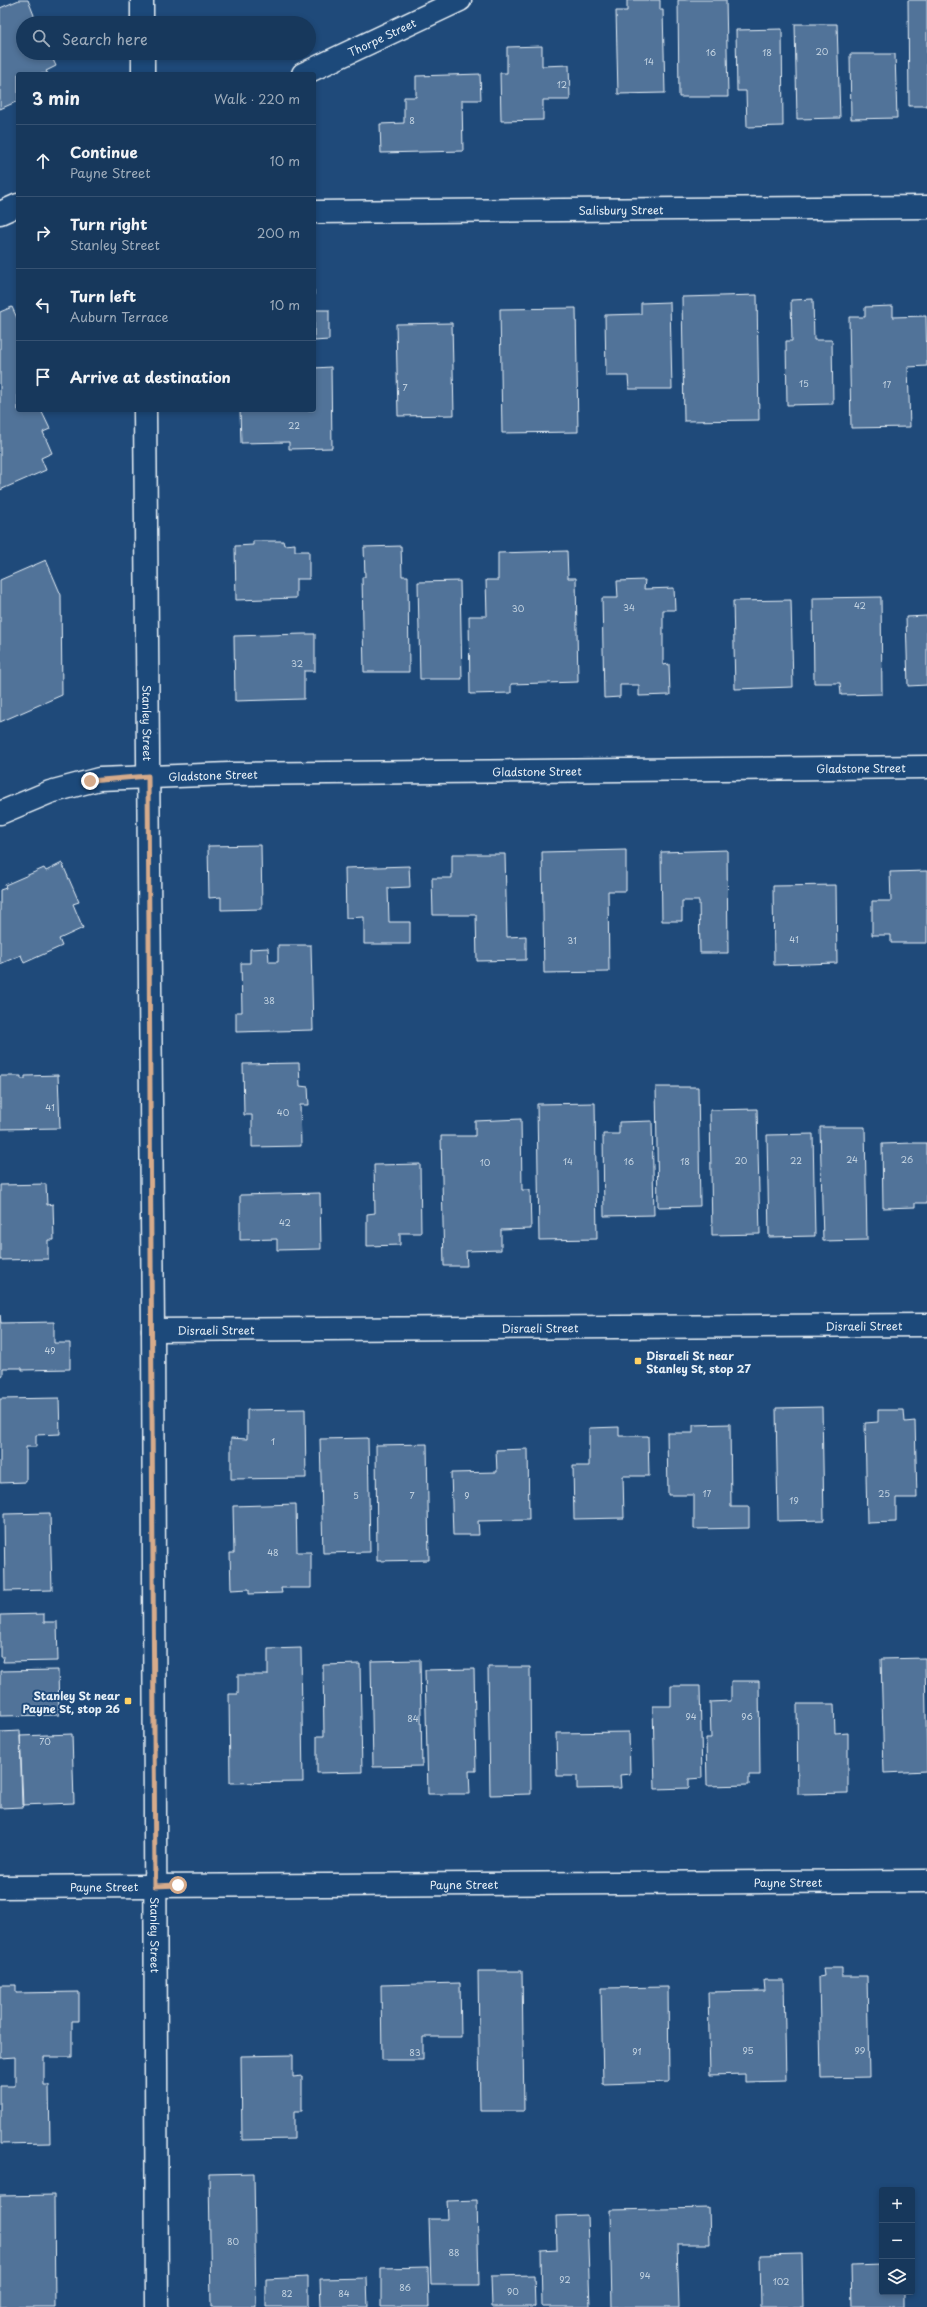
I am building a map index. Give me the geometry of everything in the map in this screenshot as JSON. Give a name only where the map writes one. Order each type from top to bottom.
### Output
[{"type":"street","points":[[142,0],[142,16]]},
{"type":"street","name":"Thorpe Street","points":[[307,72],[460,0]]},
{"type":"street","points":[[143,60],[143,72]]},
{"type":"street","points":[[0,213],[16,206]]},
{"type":"street","name":"Salisbury Street","points":[[316,212],[927,207]]},
{"type":"street","name":"Stanley Street","points":[[145,412],[153,1330],[157,2307]]},
{"type":"street","name":"Gladstone Street","points":[[0,813],[50,792],[95,779],[148,776],[927,767]]},
{"type":"street","name":"Disraeli Street","points":[[153,1330],[927,1325]]},
{"type":"street","name":"Payne Street","points":[[0,1887],[927,1881]]},
{"type":"building","points":[[19,0],[28,0],[34,16],[16,16],[16,60],[53,60],[56,66],[46,71],[47,72],[16,72],[16,102],[0,109],[0,8]]},
{"type":"building","points":[[627,0],[660,0],[660,10],[663,10],[665,93],[618,94],[616,11],[627,11]]},
{"type":"building","points":[[678,0],[726,0],[728,97],[679,97]]},
{"type":"building","points":[[908,0],[927,0],[927,106],[909,106]]},
{"type":"building","points":[[795,24],[837,24],[840,118],[797,119]]},
{"type":"building","points":[[782,29],[783,126],[747,127],[746,91],[737,91],[736,30]]},
{"type":"building","points":[[542,46],[542,66],[569,65],[570,100],[543,100],[543,120],[501,121],[500,73],[507,73],[507,47]]},
{"type":"building","points":[[850,54],[895,54],[897,118],[851,119]]},
{"type":"building","points":[[480,74],[481,100],[462,100],[463,151],[381,153],[380,124],[404,123],[404,97],[416,97],[416,76]]},
{"type":"building","points":[[757,295],[759,420],[684,421],[682,297]]},
{"type":"building","points":[[813,299],[814,340],[832,340],[833,404],[787,405],[786,341],[792,341],[791,300]]},
{"type":"building","points":[[670,302],[672,389],[629,389],[628,376],[606,376],[605,315],[641,314],[641,303]]},
{"type":"building","points":[[893,306],[893,317],[926,316],[927,366],[908,367],[910,427],[851,428],[849,317],[865,317],[865,307]]},
{"type":"building","points":[[12,307],[16,316],[16,412],[42,412],[50,429],[43,432],[52,453],[41,458],[46,470],[0,490],[0,312]]},
{"type":"building","points":[[576,308],[578,432],[502,433],[500,309]]},
{"type":"building","points":[[316,310],[329,310],[329,340],[316,341]]},
{"type":"building","points":[[452,323],[454,415],[398,416],[396,324]]},
{"type":"building","points":[[331,367],[332,448],[289,449],[289,442],[241,443],[240,412],[316,412],[316,368]]},
{"type":"building","points":[[253,541],[283,541],[284,545],[295,544],[295,551],[309,551],[309,579],[296,579],[296,598],[236,600],[235,546],[253,545]]},
{"type":"building","points":[[401,546],[402,576],[408,576],[409,672],[364,672],[362,577],[365,577],[364,547]]},
{"type":"building","points":[[567,551],[568,578],[576,578],[578,682],[511,684],[511,693],[470,694],[469,616],[487,616],[486,580],[498,580],[498,553]]},
{"type":"building","points":[[46,560],[61,595],[62,695],[0,722],[0,580]]},
{"type":"building","points":[[645,580],[644,589],[674,588],[675,610],[663,610],[663,665],[669,664],[670,695],[639,696],[639,685],[620,685],[620,697],[604,698],[602,598],[618,598],[617,581]]},
{"type":"building","points":[[460,581],[462,679],[420,679],[418,582]]},
{"type":"building","points":[[881,597],[882,694],[841,695],[840,683],[814,683],[813,598]]},
{"type":"building","points":[[791,600],[793,687],[735,689],[733,601]]},
{"type":"building","points":[[927,616],[927,685],[908,686],[906,617]]},
{"type":"building","points":[[315,634],[315,671],[304,671],[304,699],[235,701],[234,636]]},
{"type":"building","points":[[261,845],[262,909],[221,910],[221,897],[209,898],[208,846]]},
{"type":"building","points":[[626,850],[626,891],[608,891],[609,972],[544,973],[542,852]]},
{"type":"building","points":[[727,850],[728,953],[700,953],[699,901],[682,901],[682,921],[662,921],[661,852]]},
{"type":"building","points":[[452,854],[505,854],[507,937],[526,936],[526,960],[477,961],[476,915],[433,915],[432,878],[452,878]]},
{"type":"building","points":[[62,863],[79,902],[73,904],[83,928],[59,939],[62,946],[24,963],[21,955],[0,964],[0,890],[6,888],[5,885],[44,868],[46,871]]},
{"type":"building","points":[[409,866],[410,887],[388,888],[389,922],[410,922],[410,944],[364,944],[364,917],[346,918],[345,868]]},
{"type":"building","points":[[927,871],[927,943],[891,943],[891,935],[872,935],[872,901],[891,901],[890,872]]},
{"type":"building","points":[[836,885],[837,963],[774,965],[773,886]]},
{"type":"building","points":[[278,945],[311,945],[313,1030],[236,1032],[236,1012],[242,1012],[241,963],[250,963],[250,949],[268,948],[269,962],[278,962]]},
{"type":"building","points":[[299,1063],[300,1086],[308,1087],[309,1105],[300,1105],[301,1146],[252,1147],[252,1115],[244,1115],[243,1064]]},
{"type":"building","points":[[58,1075],[60,1128],[0,1129],[0,1076],[21,1076],[21,1079],[25,1079],[25,1076]]},
{"type":"building","points":[[656,1087],[698,1087],[700,1206],[658,1207]]},
{"type":"building","points":[[595,1103],[597,1239],[539,1240],[537,1104]]},
{"type":"building","points":[[757,1109],[760,1234],[712,1235],[710,1110]]},
{"type":"building","points":[[521,1119],[522,1190],[530,1190],[531,1229],[501,1230],[501,1250],[466,1251],[467,1266],[444,1266],[441,1136],[475,1136],[475,1121]]},
{"type":"building","points":[[652,1121],[654,1215],[604,1216],[603,1134],[619,1134],[619,1122]]},
{"type":"building","points":[[820,1127],[865,1127],[867,1240],[823,1241]]},
{"type":"building","points":[[813,1134],[815,1236],[769,1237],[767,1135]]},
{"type":"building","points":[[927,1143],[927,1203],[915,1203],[915,1207],[883,1208],[882,1144]]},
{"type":"building","points":[[420,1164],[421,1233],[400,1233],[400,1245],[367,1246],[367,1214],[375,1213],[374,1165]]},
{"type":"building","points":[[46,1184],[47,1205],[53,1204],[54,1240],[48,1240],[48,1259],[0,1260],[0,1185]]},
{"type":"building","points":[[320,1193],[321,1249],[277,1250],[277,1239],[240,1240],[240,1195]]},
{"type":"building","points":[[0,1315],[1,1323],[54,1322],[54,1343],[70,1343],[70,1369],[22,1370],[22,1368],[3,1368],[3,1376],[0,1376]]},
{"type":"building","points":[[59,1398],[60,1434],[36,1435],[36,1447],[26,1447],[26,1482],[0,1483],[0,1399]]},
{"type":"building","points":[[822,1407],[824,1520],[778,1521],[776,1408]]},
{"type":"building","points":[[305,1409],[306,1478],[231,1479],[231,1438],[247,1439],[247,1410]]},
{"type":"building","points":[[878,1410],[904,1410],[905,1422],[915,1421],[917,1498],[896,1498],[896,1522],[867,1523],[865,1423],[878,1422]]},
{"type":"building","points":[[730,1424],[731,1507],[749,1507],[749,1528],[694,1529],[694,1495],[668,1495],[667,1433],[693,1433],[693,1425]]},
{"type":"building","points":[[619,1427],[619,1436],[648,1436],[649,1476],[623,1476],[624,1518],[574,1519],[573,1466],[589,1466],[589,1428]]},
{"type":"building","points":[[368,1438],[370,1552],[323,1553],[320,1439]]},
{"type":"building","points":[[427,1444],[429,1560],[377,1561],[376,1445]]},
{"type":"building","points":[[528,1449],[529,1520],[478,1521],[479,1535],[453,1535],[451,1473],[497,1472],[496,1450]]},
{"type":"building","points":[[296,1504],[297,1552],[311,1552],[311,1588],[281,1588],[282,1593],[249,1594],[249,1589],[231,1590],[230,1553],[234,1553],[233,1506]]},
{"type":"building","points":[[50,1513],[52,1590],[5,1591],[4,1514]]},
{"type":"building","points":[[44,1614],[44,1622],[57,1622],[58,1661],[3,1662],[4,1657],[0,1657],[0,1615]]},
{"type":"building","points":[[301,1648],[303,1782],[230,1783],[229,1694],[238,1694],[238,1675],[268,1675],[268,1649]]},
{"type":"building","points":[[925,1658],[927,1771],[884,1773],[881,1659]]},
{"type":"building","points":[[420,1660],[422,1766],[373,1767],[371,1661]]},
{"type":"building","points":[[360,1664],[362,1772],[317,1773],[317,1736],[324,1736],[323,1665]]},
{"type":"building","points":[[488,1667],[530,1667],[531,1794],[490,1795]]},
{"type":"building","points":[[474,1669],[476,1771],[469,1771],[470,1794],[428,1794],[425,1670]]},
{"type":"building","points":[[58,1670],[59,1715],[0,1716],[0,1671]]},
{"type":"building","points":[[731,1681],[759,1681],[760,1775],[749,1775],[749,1785],[707,1786],[706,1738],[711,1738],[710,1702],[731,1701]]},
{"type":"building","points":[[671,1686],[700,1686],[702,1778],[689,1779],[689,1788],[655,1789],[653,1706],[671,1706]]},
{"type":"building","points":[[797,1704],[834,1704],[835,1733],[848,1732],[848,1793],[798,1794]]},
{"type":"building","points":[[20,1731],[23,1807],[0,1808],[0,1732]]},
{"type":"building","points":[[629,1732],[630,1774],[620,1775],[621,1788],[577,1789],[577,1776],[557,1776],[556,1733]]},
{"type":"building","points":[[72,1734],[74,1803],[22,1805],[20,1736]]},
{"type":"building","points":[[823,1968],[842,1968],[842,1976],[867,1976],[869,2077],[821,2078],[819,1977],[824,1976]]},
{"type":"building","points":[[478,1971],[522,1971],[524,2111],[480,2111]]},
{"type":"building","points":[[764,1980],[784,1980],[786,2081],[745,2082],[745,2074],[710,2075],[708,1992],[765,1991]]},
{"type":"building","points":[[460,1983],[461,2037],[423,2037],[423,2060],[382,2060],[381,1985]]},
{"type":"building","points":[[0,1985],[16,1985],[16,1993],[79,1992],[79,2021],[72,2021],[72,2057],[44,2057],[44,2085],[49,2085],[50,2143],[0,2144],[0,2086],[15,2086],[15,2057],[0,2058]]},
{"type":"building","points":[[668,1987],[669,2082],[603,2084],[601,1988]]},
{"type":"building","points":[[293,2055],[293,2077],[302,2076],[302,2111],[294,2111],[294,2139],[242,2140],[241,2056]]},
{"type":"building","points":[[254,2173],[256,2307],[211,2307],[209,2174]]},
{"type":"building","points":[[54,2195],[55,2307],[0,2307],[0,2196]]},
{"type":"building","points":[[477,2200],[479,2285],[431,2285],[429,2219],[448,2219],[447,2201]]},
{"type":"building","points":[[709,2208],[710,2244],[677,2244],[679,2307],[612,2307],[610,2210]]},
{"type":"building","points":[[587,2215],[590,2307],[542,2307],[541,2251],[557,2250],[556,2216]]},
{"type":"building","points":[[802,2254],[803,2307],[761,2307],[760,2255]]},
{"type":"building","points":[[879,2265],[879,2295],[904,2295],[904,2307],[852,2307],[851,2266]]},
{"type":"building","points":[[428,2267],[429,2307],[381,2307],[381,2268]]},
{"type":"building","points":[[534,2275],[535,2307],[492,2307],[491,2276]]},
{"type":"building","points":[[308,2277],[308,2307],[266,2307],[266,2279]]},
{"type":"building","points":[[367,2278],[368,2307],[321,2307],[320,2279]]},
{"type":"place","name":"Disraeli St near Stanley St, stop 27","points":[[638,1361]]},
{"type":"place","name":"Stanley St near Payne St, stop 26","points":[[128,1701]]},
{"type":"route","points":[[90,781],[95,779],[148,776],[153,1330],[155,1886],[178,1885]]}]
